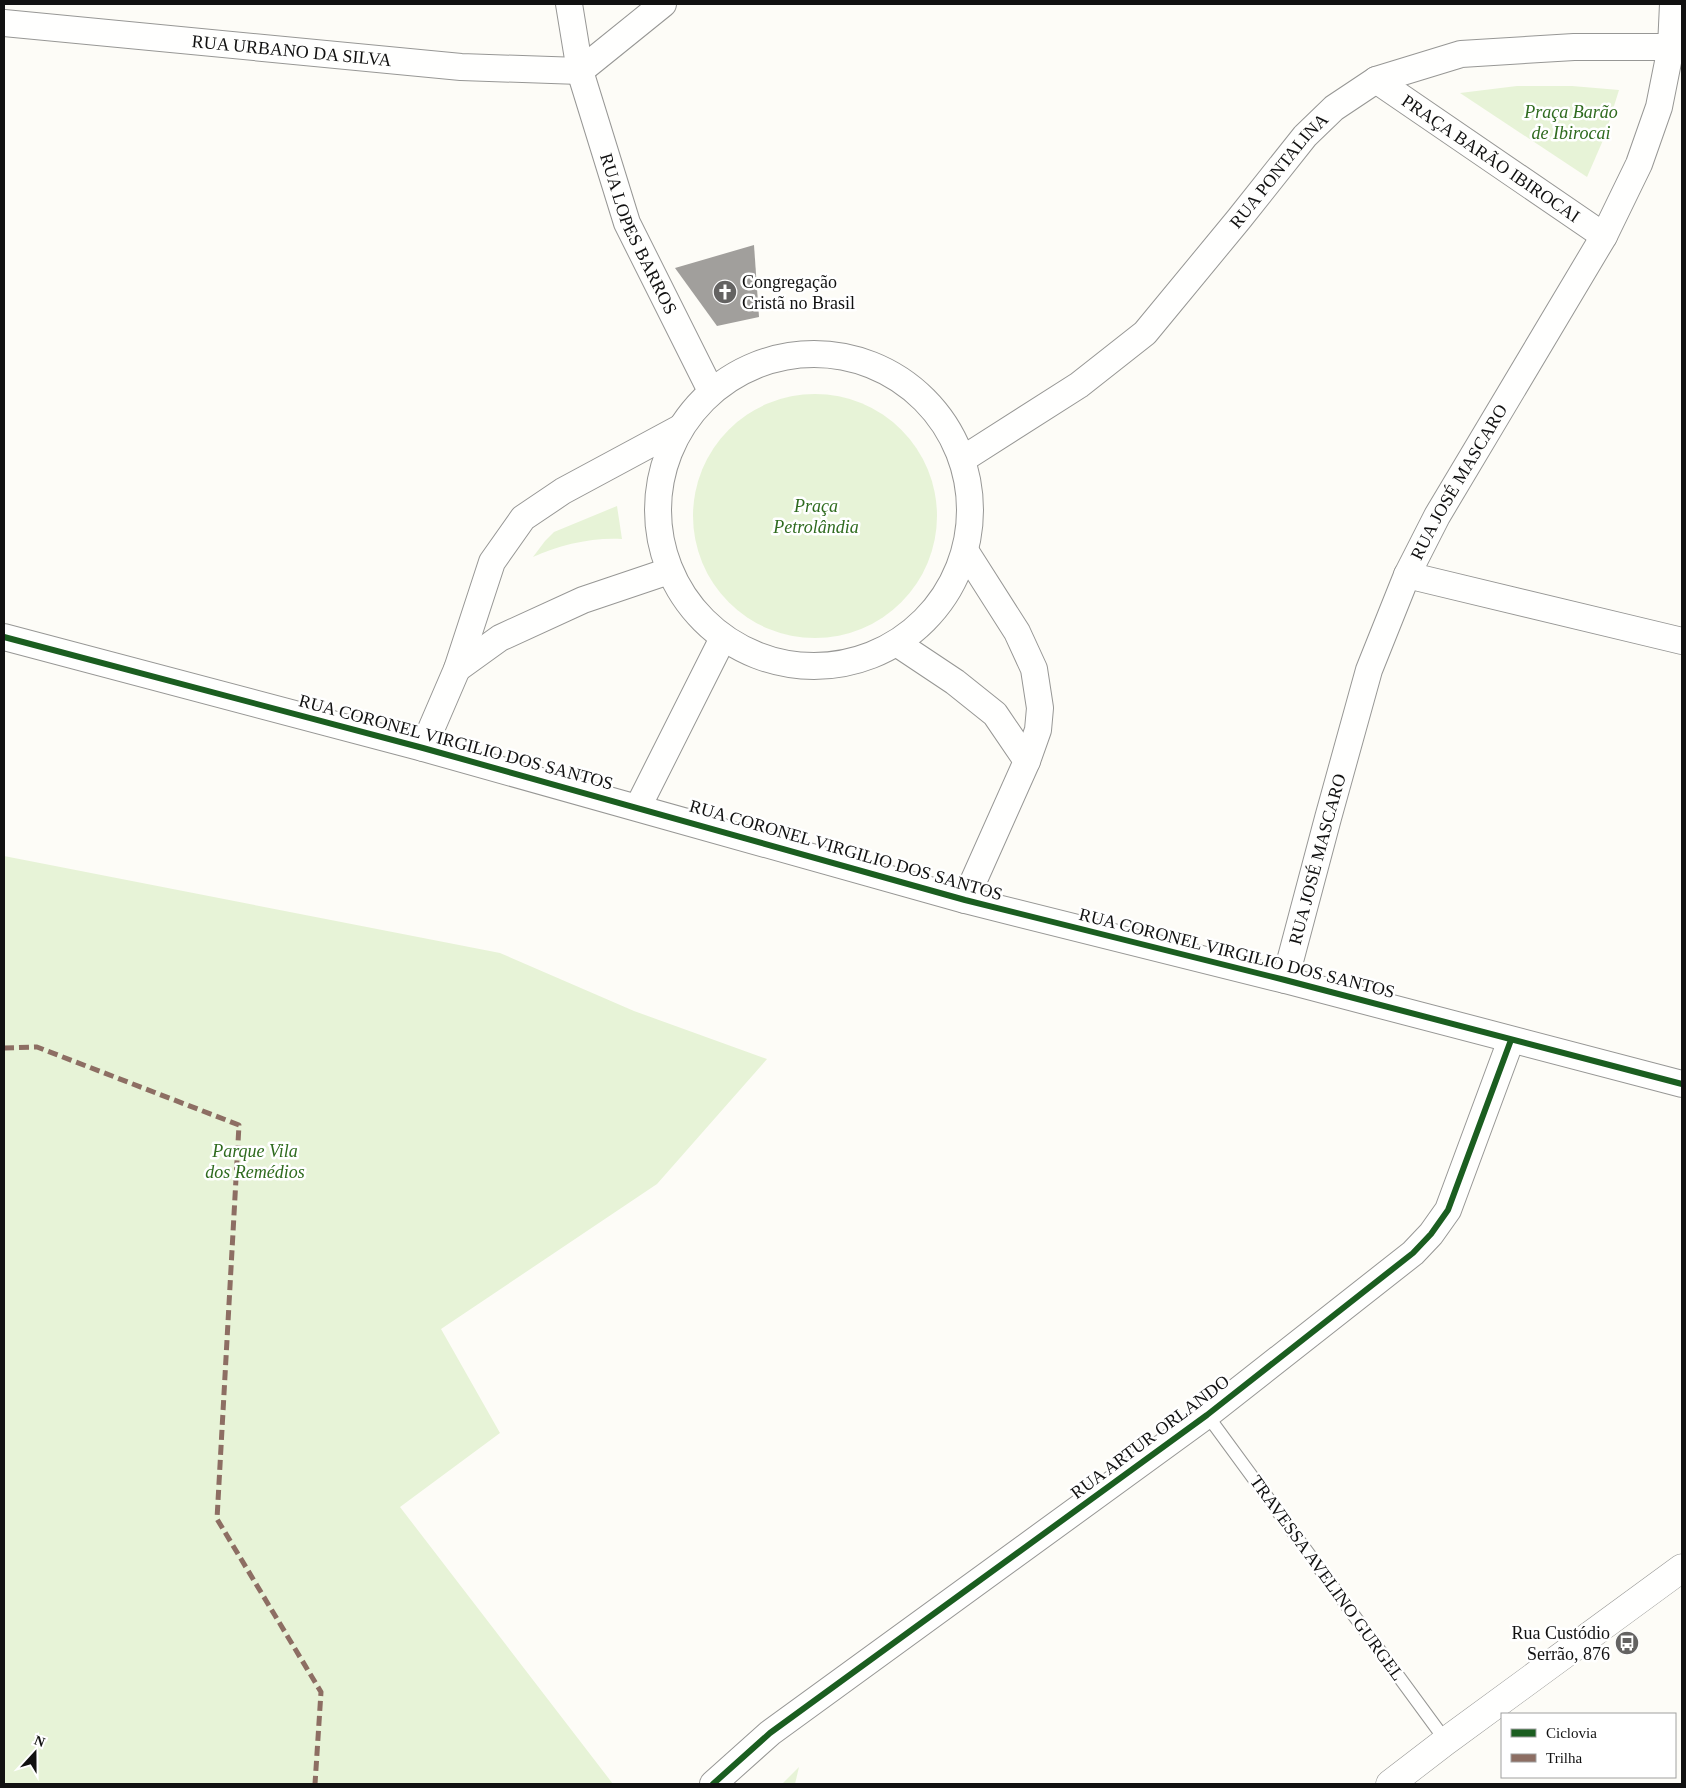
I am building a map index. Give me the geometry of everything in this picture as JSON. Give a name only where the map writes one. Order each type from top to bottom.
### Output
[{"type":"street","name":"RUA LOPES BARROS","points":[[569,4],[580,71],[627,223],[711,390]]},
{"type":"street","points":[[580,71],[663,4]]},
{"type":"street","name":"RUA JOSÉ MASCARO","points":[[1285,980],[1369,670],[1407,576],[1437,516],[1604,236],[1639,164],[1659,107],[1671,47],[1672,4]]},
{"type":"street","name":"RUA URBANO DA SILVA","points":[[13,17],[461,67],[580,71]]},
{"type":"street","name":"RUA PONTALINA","points":[[963,459],[1079,385],[1145,332],[1305,136],[1334,108],[1376,80],[1461,54],[1574,47],[1671,47]]},
{"type":"street","name":"PRAÇA BARÃO IBIROCAI","points":[[1376,80],[1604,236]]},
{"type":"street","points":[[805,353],[855,358],[902,380],[939,414],[963,459],[972,505],[966,552],[941,604],[898,644],[856,662],[810,667],[764,659],[723,638],[701,619],[683,596],[669,571],[657,523],[661,474],[680,428],[711,390],[755,364],[805,353]]},
{"type":"street","points":[[423,748],[457,669],[492,562],[522,518],[563,490],[680,428]]},
{"type":"street","points":[[965,900],[1027,761],[1038,730],[1040,708],[1034,669],[1017,632],[966,552]]},
{"type":"street","points":[[457,669],[500,638],[583,600],[669,571]]},
{"type":"street","points":[[1407,576],[1682,641]]},
{"type":"street","name":"RUA CORONEL VIRGILIO DOS SANTOS","points":[[4,637],[423,748],[965,900],[1285,980],[1682,1084]]},
{"type":"street","points":[[638,808],[723,638]]},
{"type":"street","points":[[898,644],[956,682],[996,714],[1027,761]]},
{"type":"street","name":"RUA ARTUR ORLANDO","points":[[713,1784],[770,1733],[1207,1415],[1413,1253],[1431,1234],[1448,1210],[1511,1040]]},
{"type":"street","points":[[1390,1784],[1682,1568]]},
{"type":"lane","name":"TRAVESSA AVELINO GURGEL","points":[[1207,1415],[1446,1741]]},
{"type":"green space","name":"Praça Barão de Ibirocai","points":[[1517,86],[1572,86],[1619,90],[1604,138],[1587,177],[1460,93]]},
{"type":"green space","name":"Praça Petrolândia","points":[[815,394],[839,397],[862,404],[883,415],[901,430],[916,448],[927,469],[934,492],[937,516],[934,540],[927,563],[916,584],[901,602],[883,617],[862,628],[839,635],[815,638],[791,635],[768,628],[747,617],[729,602],[714,584],[703,563],[696,540],[693,516],[696,492],[703,469],[714,448],[729,430],[747,415],[768,404],[791,397]]},
{"type":"green space","points":[[617,506],[622,539],[600,539],[576,543],[533,557],[554,532]]},
{"type":"green space","name":"Parque Vila dos Remédios","points":[[4,856],[500,953],[634,1011],[767,1059],[657,1184],[441,1329],[500,1433],[400,1507],[613,1784],[4,1784]]},
{"type":"green space","points":[[799,1767],[795,1784],[782,1784]]},
{"type":"building","name":"Congregação Cristã no Brasil","points":[[754,245],[759,317],[717,326],[675,268]]},
{"type":"marked path","points":[[4,1048],[37,1047],[239,1125],[217,1519],[321,1692],[315,1784]]},
{"type":"cycle path","points":[[4,637],[423,748],[965,900],[1285,980],[1682,1084]]},
{"type":"cycle path","points":[[713,1784],[770,1733],[1207,1415],[1413,1253],[1431,1234],[1448,1210],[1511,1040]]},
{"type":"place","name":"Congregação Cristã no Brasil","points":[[725,292]]},
{"type":"place","name":"Rua Custódio Serrão, 876","points":[[1627,1643]]}]
